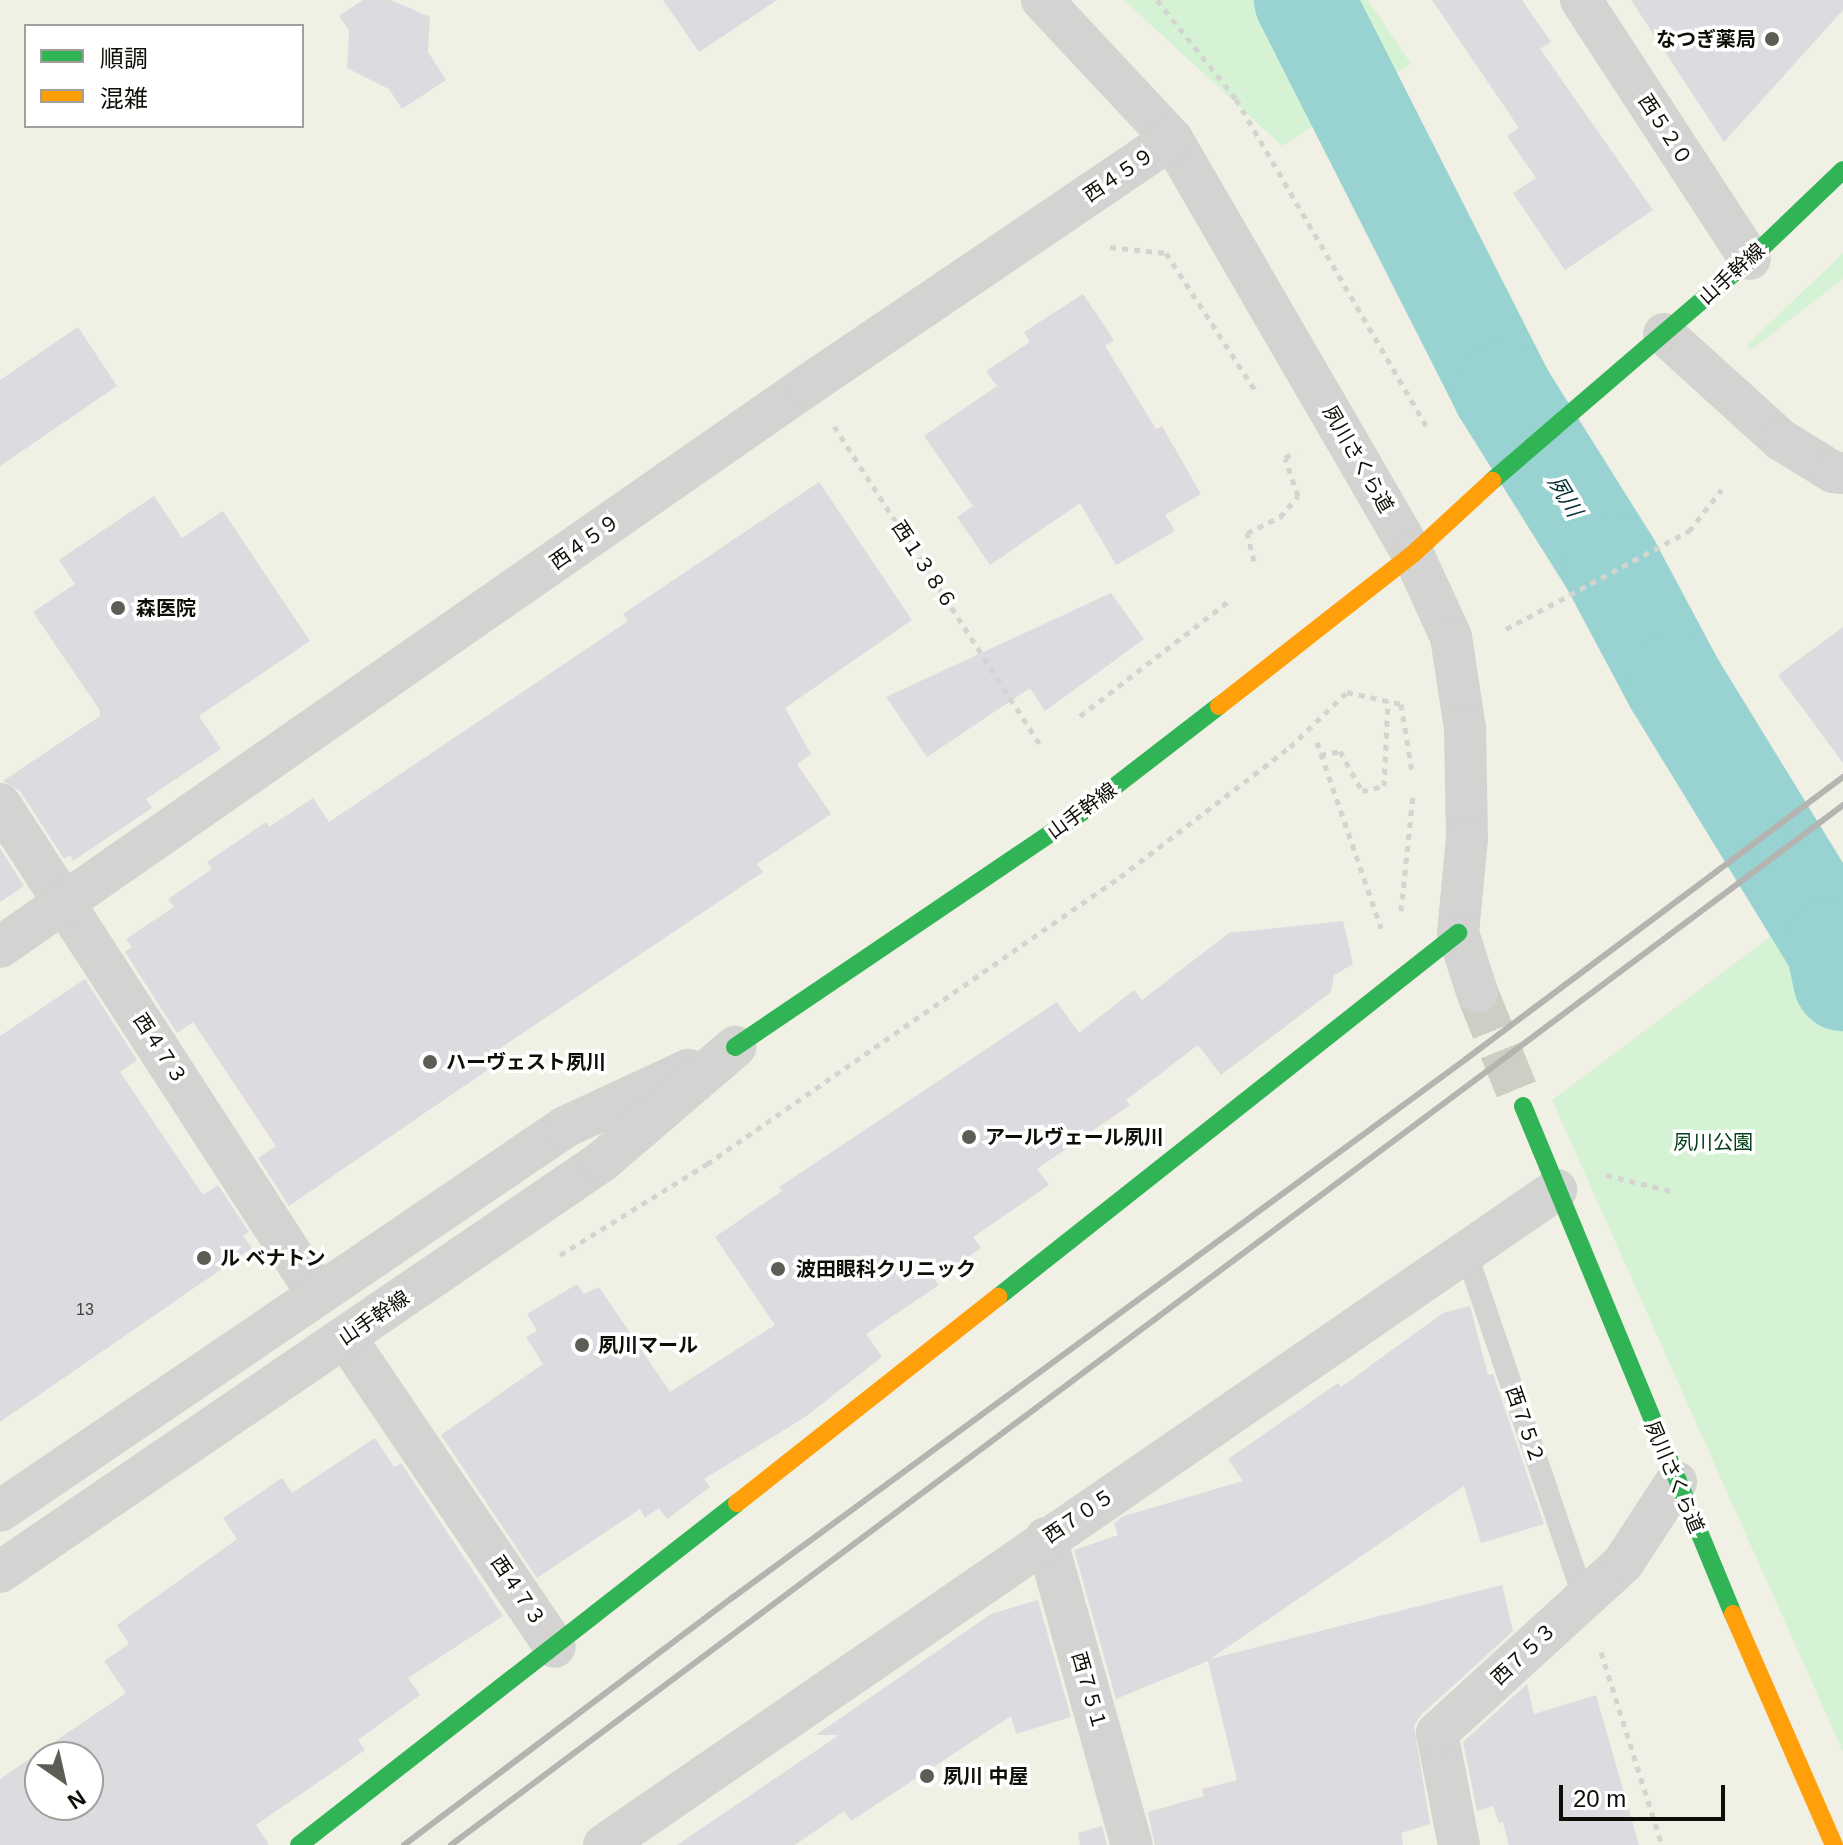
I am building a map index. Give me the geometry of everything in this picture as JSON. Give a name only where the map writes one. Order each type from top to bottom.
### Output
[{"type":"street","name":"夙川さくら道","points":[[1042,0],[1172,139],[1413,554],[1451,637],[1465,728],[1467,838],[1458,933],[1477,992]]},
{"type":"street","name":"西５２０","points":[[1581,0],[1750,259]]},
{"type":"street","name":"西４５９","points":[[0,947],[67,904],[808,385],[1172,139]]},
{"type":"street","name":"山手幹線","points":[[0,1572],[601,1162],[735,1047],[1083,811],[1413,554],[1481,490],[1750,259],[1843,170]]},
{"type":"street","points":[[1664,334],[1781,440],[1833,472],[1843,473]]},
{"type":"street","name":"西４７３","points":[[0,804],[318,1295]]},
{"type":"street","points":[[323,1837],[555,1647],[1458,933]]},
{"type":"street","name":"山手幹線","points":[[0,1511],[565,1127],[735,1047]]},
{"type":"street","name":"夙川さくら道","points":[[1523,1106],[1676,1482],[1834,1845]]},
{"type":"street","name":"西７０５","points":[[604,1845],[1556,1190]]},
{"type":"street","name":"西４７３","points":[[345,1337],[555,1647]]},
{"type":"street","name":"西７５３","points":[[1459,1845],[1437,1733],[1623,1563],[1676,1482]]},
{"type":"street","name":"西７５１","points":[[1046,1538],[1132,1845]]},
{"type":"lane","name":"西７５２","points":[[1466,1252],[1584,1598]]},
{"type":"path","points":[[1157,0],[1236,99],[1427,427]]},
{"type":"path","points":[[1110,247],[1166,253],[1261,399]]},
{"type":"path","name":"西１３８６","points":[[808,385],[1040,745]]},
{"type":"path","points":[[1254,561],[1247,533],[1280,517],[1298,496],[1285,458],[1295,452],[1287,439]]},
{"type":"path","points":[[1506,629],[1689,531],[1722,489]]},
{"type":"path","points":[[1080,716],[1229,601]]},
{"type":"path","points":[[552,1261],[707,1164],[1120,877],[1290,747],[1347,692],[1401,704],[1414,782],[1402,910],[1396,920]]},
{"type":"path","points":[[1320,755],[1340,751],[1362,791],[1384,786],[1388,701]]},
{"type":"path","points":[[1317,742],[1384,938],[1390,929]]},
{"type":"path","points":[[1621,1178],[1671,1191]]},
{"type":"path","points":[[1584,1598],[1662,1845]]},
{"type":"green space","points":[[1124,0],[1368,0],[1411,64],[1282,146]]},
{"type":"green space","points":[[1843,253],[1843,279],[1751,350],[1746,346]]},
{"type":"green space","name":"夙川公園","points":[[1843,882],[1843,1752],[1552,1100]]},
{"type":"building","points":[[363,0],[391,0],[430,17],[428,52],[446,80],[402,109],[389,89],[347,68],[349,30],[339,16]]},
{"type":"building","points":[[663,0],[777,0],[699,52]]},
{"type":"building","points":[[1432,0],[1522,0],[1551,42],[1540,49],[1653,210],[1565,270],[1513,193],[1536,178],[1507,136],[1519,128]]},
{"type":"building","points":[[1631,0],[1843,0],[1843,10],[1724,142]]},
{"type":"building","points":[[1083,294],[1114,340],[1105,346],[1156,429],[1162,426],[1201,494],[1165,515],[1175,531],[1116,565],[1080,503],[990,565],[957,517],[973,506],[924,436],[997,386],[986,371],[1030,342],[1024,332]]},
{"type":"building","points":[[78,327],[117,386],[0,466],[0,380]]},
{"type":"building","points":[[819,482],[912,620],[785,708],[811,754],[797,764],[831,814],[757,864],[763,872],[499,1049],[505,1058],[289,1206],[258,1158],[276,1146],[193,1022],[177,1033],[125,952],[132,947],[126,939],[174,907],[168,899],[212,869],[207,862],[266,822],[269,827],[313,798],[329,822],[628,621],[623,614]]},
{"type":"building","points":[[154,496],[182,538],[223,511],[310,641],[199,716],[221,749],[146,799],[152,808],[73,861],[70,855],[64,859],[20,791],[3,781],[100,716],[99,709],[33,612],[75,584],[59,560]]},
{"type":"building","points":[[1111,593],[1144,639],[1045,711],[1030,688],[927,757],[886,697]]},
{"type":"building","points":[[1843,627],[1843,763],[1778,675]]},
{"type":"building","points":[[0,848],[24,886],[0,902]]},
{"type":"building","points":[[1343,921],[1353,964],[1334,975],[1331,992],[1221,1075],[1198,1045],[1126,1100],[1130,1105],[1037,1169],[1049,1185],[973,1237],[981,1248],[934,1279],[939,1285],[866,1334],[882,1357],[805,1417],[704,1479],[710,1487],[667,1519],[659,1508],[645,1518],[640,1509],[537,1578],[441,1435],[543,1364],[526,1337],[537,1331],[527,1314],[577,1284],[584,1294],[599,1287],[670,1392],[775,1325],[715,1237],[782,1191],[779,1187],[1057,1002],[1079,1033],[1134,990],[1142,1000],[1229,933]]},
{"type":"building","points":[[85,979],[137,1060],[120,1072],[203,1195],[218,1185],[249,1232],[243,1236],[252,1248],[0,1422],[0,1036]]},
{"type":"building","points":[[1470,1306],[1488,1375],[1493,1374],[1544,1524],[1481,1543],[1464,1486],[1210,1659],[1502,1585],[1513,1631],[1421,1715],[1414,1726],[1430,1824],[1401,1833],[1403,1845],[1155,1845],[1148,1812],[1204,1796],[1202,1789],[1237,1780],[1208,1661],[1116,1699],[1074,1550],[1118,1535],[1114,1523],[1124,1516],[1243,1481],[1228,1459],[1338,1383],[1341,1387],[1443,1313]]},
{"type":"building","points":[[375,1438],[394,1467],[401,1463],[503,1616],[408,1678],[420,1695],[358,1740],[365,1750],[256,1825],[269,1845],[0,1845],[0,1779],[24,1763],[24,1821],[104,1821],[104,1741],[56,1741],[126,1693],[104,1661],[129,1644],[117,1625],[237,1539],[223,1518],[282,1478],[292,1493]]},
{"type":"building","points":[[1038,1600],[1071,1717],[1016,1734],[1011,1716],[851,1821],[844,1811],[795,1845],[677,1845],[839,1735],[816,1735],[991,1614]]},
{"type":"building","points":[[1527,1684],[1534,1714],[1596,1695],[1639,1845],[1509,1845],[1503,1822],[1499,1823],[1493,1806],[1477,1811],[1463,1742]]},
{"type":"building","points":[[1102,1826],[1107,1845],[1080,1845],[1078,1833]]},
{"type":"waterway","name":"夙川","points":[[1304,0],[1502,391],[1611,565],[1674,683],[1836,947],[1843,981]]},
{"type":"tunnel","points":[[1477,992],[1523,1106]]},
{"type":"railway","points":[[404,1845],[732,1598],[1466,1059],[1843,777]]},
{"type":"railway","points":[[451,1845],[1843,805]]},
{"type":"traffic: fast","points":[[1492,481],[1750,259],[1843,170]]},
{"type":"traffic: fast","points":[[735,1047],[1083,811],[1219,706]]},
{"type":"traffic: fast","points":[[998,1297],[1458,933]]},
{"type":"traffic: fast","points":[[1523,1106],[1733,1614]]},
{"type":"traffic: fast","points":[[299,1845],[737,1503]]},
{"type":"traffic: slow","points":[[1219,706],[1413,554],[1492,481]]},
{"type":"traffic: slow","points":[[737,1503],[998,1297]]},
{"type":"traffic: slow","points":[[1733,1614],[1834,1845]]},
{"type":"place","name":"なつぎ薬局","points":[[1772,39]]},
{"type":"place","name":"森医院","points":[[118,608]]},
{"type":"place","name":"ハーヴェスト夙川","points":[[430,1062]]},
{"type":"place","name":"アールヴェール夙川","points":[[969,1137]]},
{"type":"place","name":"ル ベナトン","points":[[204,1258]]},
{"type":"place","name":"波田眼科クリニック","points":[[778,1269]]},
{"type":"place","name":"夙川マール","points":[[582,1345]]},
{"type":"place","name":"夙川 中屋","points":[[927,1776]]}]
